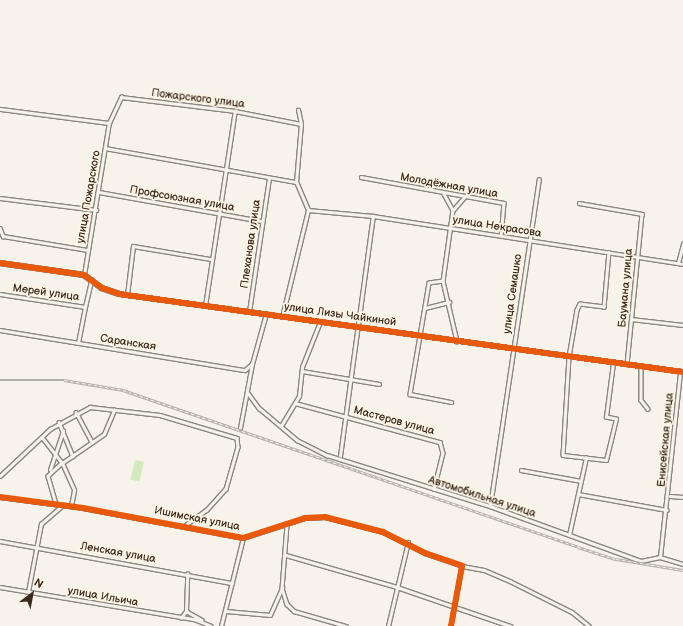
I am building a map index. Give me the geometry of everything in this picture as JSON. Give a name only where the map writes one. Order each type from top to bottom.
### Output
[{"type":"street","name":"Пожарского улица","points":[[109,123],[121,97],[235,111],[301,124]]},
{"type":"street","points":[[0,109],[109,123]]},
{"type":"street","points":[[282,317],[308,210],[296,182],[301,124],[298,110]]},
{"type":"street","points":[[205,306],[225,167],[235,111]]},
{"type":"street","name":"улица Пожарского","points":[[84,275],[96,210],[109,123]]},
{"type":"street","points":[[105,148],[225,167],[269,178],[296,182]]},
{"type":"street","name":"Молодёжная улица","points":[[361,177],[444,194],[465,195],[504,203],[501,235]]},
{"type":"street","name":"Плеханова улица","points":[[249,312],[269,178]]},
{"type":"street","name":"улица Семашко","points":[[490,506],[539,180]]},
{"type":"street","name":"Профсоюзная улица","points":[[98,192],[262,221]]},
{"type":"street","points":[[444,194],[453,210],[452,227],[443,281],[457,340]]},
{"type":"street","points":[[453,210],[465,195]]},
{"type":"street","points":[[0,198],[96,210]]},
{"type":"street","name":"Баумана улица","points":[[578,203],[642,214],[636,257],[627,364]]},
{"type":"street","name":"улица Некрасова","points":[[308,210],[373,216],[452,227],[683,264]]},
{"type":"street","points":[[340,456],[373,216]]},
{"type":"street","points":[[0,228],[3,236],[88,250]]},
{"type":"street","points":[[678,263],[683,244]]},
{"type":"street","points":[[127,295],[133,246],[211,259]]},
{"type":"street","points":[[609,252],[604,307],[578,305],[569,357],[563,455],[606,460],[616,419],[606,417],[613,363]]},
{"type":"street","name":"улица Лизы Чайкиной","points":[[0,263],[84,275],[102,288],[127,295],[682,372]]},
{"type":"street","name":"Мерей улица","points":[[0,294],[85,307],[91,280]]},
{"type":"street","points":[[443,281],[429,283],[410,394],[451,402]]},
{"type":"street","points":[[425,308],[449,302]]},
{"type":"street","points":[[78,343],[85,307]]},
{"type":"street","points":[[240,428],[248,393],[252,364],[266,314]]},
{"type":"street","points":[[631,319],[683,325]]},
{"type":"street","points":[[281,426],[295,403],[302,371],[320,322]]},
{"type":"street","name":"Саранская","points":[[0,330],[244,370],[252,364]]},
{"type":"street","points":[[641,366],[641,400],[648,409]]},
{"type":"street","points":[[302,371],[380,384]]},
{"type":"street","name":"Енисейская улица","points":[[682,372],[669,496],[683,497]]},
{"type":"street","name":"Автомобильная улица","points":[[248,393],[259,408],[297,440],[327,455],[340,456],[434,489],[490,506],[641,561],[660,557],[683,564]]},
{"type":"street","name":"Мастеров улица","points":[[295,403],[440,442],[444,453],[434,489]]},
{"type":"street","points":[[0,476],[59,422],[76,412],[90,407],[160,415],[237,438],[238,447],[226,489],[207,510],[183,527]]},
{"type":"street","points":[[50,471],[105,432],[114,410]]},
{"type":"street","points":[[76,412],[92,442]]},
{"type":"street","points":[[59,422],[73,456]]},
{"type":"street","points":[[56,504],[48,476],[54,449],[63,431]]},
{"type":"street","points":[[42,437],[54,449],[74,490],[71,506]]},
{"type":"street","points":[[569,535],[586,458]]},
{"type":"street","points":[[521,470],[581,481]]},
{"type":"street","points":[[578,494],[667,510]]},
{"type":"street","points":[[660,557],[669,496]]},
{"type":"street","name":"Ишимская улица","points":[[0,497],[71,506],[243,538],[305,518],[325,518],[408,542],[425,553],[462,566],[484,570],[510,581],[572,612],[589,626]]},
{"type":"street","points":[[28,592],[36,547],[44,518],[62,505]]},
{"type":"street","points":[[226,611],[270,615],[282,588],[286,555],[287,525]]},
{"type":"street","points":[[221,626],[226,611],[243,538]]},
{"type":"street","name":"Ленская улица","points":[[0,540],[232,583]]},
{"type":"street","points":[[388,626],[408,542]]},
{"type":"street","points":[[286,555],[397,587],[510,626]]},
{"type":"street","points":[[451,626],[462,566]]},
{"type":"street","points":[[180,618],[186,611],[187,574]]},
{"type":"street","name":"улица Ильича","points":[[0,588],[180,618],[194,618],[209,625]]},
{"type":"street","points":[[282,588],[294,612],[346,626]]},
{"type":"street","points":[[186,611],[209,625]]},
{"type":"green space","points":[[135,460],[144,462],[139,482],[131,479]]},
{"type":"railway","points":[[0,380],[64,380],[123,390],[578,547],[616,559],[683,570]]},
{"type":"cycle path","points":[[0,263],[84,275],[102,288],[119,294],[683,372]]},
{"type":"cycle path","points":[[0,497],[83,508],[243,538],[305,518],[325,517],[383,532],[425,553],[462,566],[451,626]]}]
